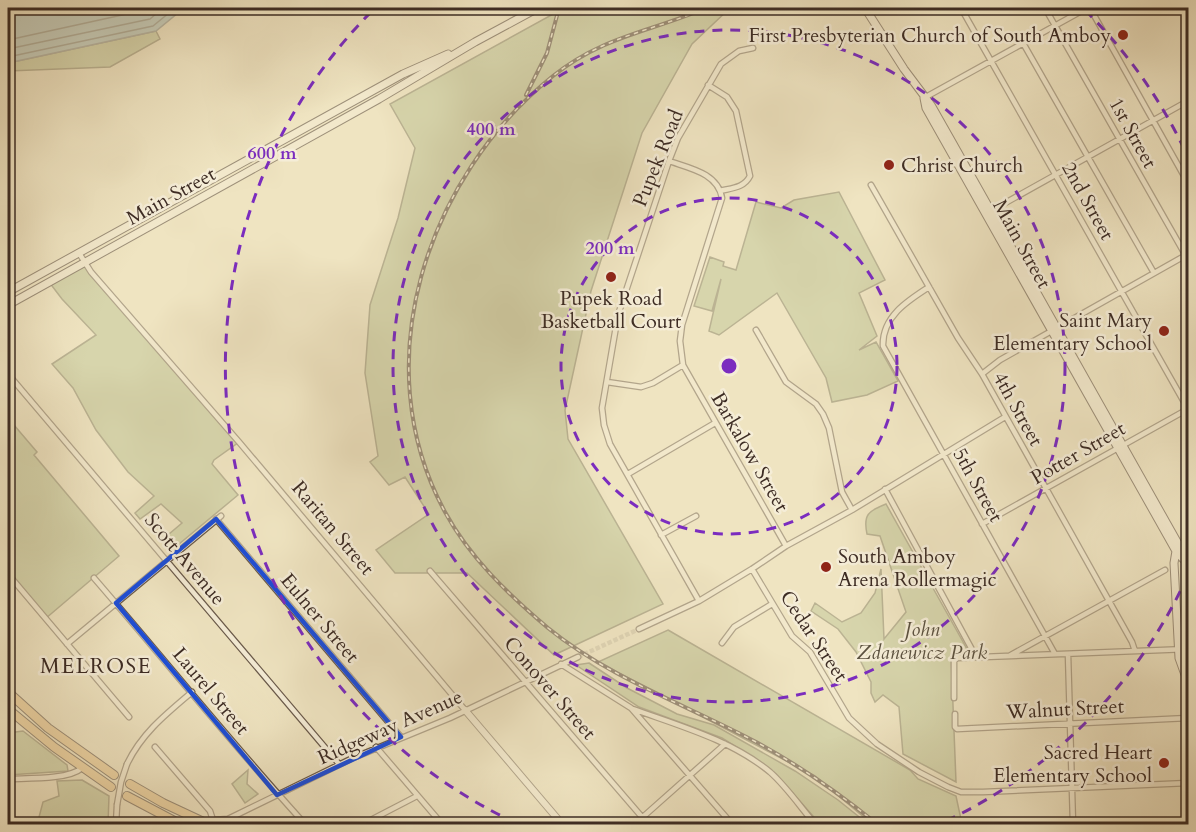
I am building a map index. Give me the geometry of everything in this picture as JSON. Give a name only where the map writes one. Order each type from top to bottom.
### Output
[{"type":"highway","points":[[8,692],[48,728],[114,775]]},
{"type":"highway","points":[[8,709],[82,768],[111,787]]},
{"type":"highway","points":[[130,784],[194,818],[211,822]]},
{"type":"highway","points":[[127,796],[180,825]]},
{"type":"highway","points":[[157,812],[168,825]]},
{"type":"main road","name":"Main Street","points":[[8,305],[380,99],[475,42],[538,8]]},
{"type":"main road","name":"Main Street","points":[[865,8],[924,98],[926,108],[1180,548],[1188,568]]},
{"type":"main road","name":"Main Street","points":[[8,292],[403,74],[475,42]]},
{"type":"main road","name":"Main Street","points":[[1120,446],[1176,551],[1186,560]]},
{"type":"main road","points":[[1176,551],[1174,563],[1179,658],[1188,683]]},
{"type":"main road","points":[[1176,572],[1186,560]]},
{"type":"street","name":"2nd Street","points":[[961,8],[1188,409]]},
{"type":"street","name":"1st Street","points":[[1045,8],[1187,255]]},
{"type":"street","points":[[924,98],[1088,8],[1188,183]]},
{"type":"street","points":[[1023,43],[1154,273]]},
{"type":"street","name":"Pupek Road","points":[[699,601],[610,444],[604,425],[603,408],[618,315],[678,138],[721,64],[739,51],[753,48]]},
{"type":"street","points":[[669,161],[707,175],[720,191],[742,186],[747,182],[750,176],[732,103],[708,85]]},
{"type":"street","points":[[988,212],[1188,101]]},
{"type":"street","name":"4th Street","points":[[871,184],[928,287],[982,374],[1135,651]]},
{"type":"street","name":"Barkalow Street","points":[[720,191],[720,208],[682,325],[680,341],[683,365],[786,546]]},
{"type":"street","name":"Raritan Street","points":[[79,253],[562,825]]},
{"type":"street","points":[[982,374],[1000,360],[1187,255]]},
{"type":"street","name":"5th Street","points":[[928,287],[905,303],[885,328],[883,346],[1055,654]]},
{"type":"street","points":[[756,330],[786,382],[816,404],[823,414],[829,428],[842,492],[852,510]]},
{"type":"street","points":[[607,382],[641,387],[653,383],[683,365]]},
{"type":"street","name":"Scott Avenue","points":[[8,374],[339,764]]},
{"type":"street","name":"Potter Street","points":[[982,524],[1188,409]]},
{"type":"street","points":[[639,628],[699,601],[752,570],[786,546],[852,510],[1005,417]]},
{"type":"street","points":[[628,474],[715,423]]},
{"type":"street","points":[[885,489],[976,657]]},
{"type":"street","points":[[661,535],[696,516]]},
{"type":"street","name":"Eulner Street","points":[[166,560],[218,518],[401,737]]},
{"type":"street","points":[[67,644],[166,560]]},
{"type":"street","name":"Cedar Street","points":[[752,570],[792,636],[810,652],[849,718],[877,744],[919,772],[948,787],[961,792],[1188,783]]},
{"type":"street","points":[[1007,657],[1165,570]]},
{"type":"street","name":"Conover Street","points":[[430,571],[648,825]]},
{"type":"street","points":[[8,574],[129,717]]},
{"type":"street","name":"Laurel Street","points":[[94,578],[277,795],[305,825]]},
{"type":"street","points":[[722,643],[734,627],[772,604]]},
{"type":"street","points":[[954,698],[954,661],[957,658],[1188,649]]},
{"type":"street","points":[[1068,654],[1073,825]]},
{"type":"street","name":"Ridgeway Avenue","points":[[211,822],[232,818],[339,764],[465,710],[578,657]]},
{"type":"street","points":[[561,664],[631,708],[725,744],[772,774],[815,825]]},
{"type":"street","points":[[116,825],[119,788],[127,764],[148,732],[192,692]]},
{"type":"street","points":[[631,708],[732,825]]},
{"type":"street","name":"Walnut Street","points":[[955,714],[957,729],[1188,718]]},
{"type":"street","points":[[635,825],[725,744]]},
{"type":"street","points":[[155,747],[210,812],[211,822]]},
{"type":"street","points":[[376,747],[442,825]]},
{"type":"street","points":[[8,779],[68,775],[82,768]]},
{"type":"street","points":[[363,825],[417,796]]},
{"type":"highlighted area","points":[[216,519],[401,737],[277,795],[116,603]]},
{"type":"green space","points":[[564,8],[730,8],[692,44],[642,133],[591,291],[565,410],[568,439],[663,604],[554,655],[467,573],[395,573],[376,550],[429,514],[405,477],[389,485],[370,462],[378,456],[365,373],[370,305],[398,218],[415,148],[390,104]]},
{"type":"green space","points":[[156,31],[160,39],[110,67],[8,71],[8,63]]},
{"type":"green space","points":[[839,192],[885,280],[859,293],[877,336],[859,350],[876,342],[898,381],[867,395],[832,402],[826,378],[777,293],[719,335],[709,331],[721,279],[712,311],[694,306],[710,257],[724,262],[723,266],[736,270],[756,202],[781,208],[794,200]]},
{"type":"green space","points":[[85,262],[239,442],[214,460],[212,464],[238,495],[173,549],[162,540],[182,523],[161,504],[140,519],[135,513],[154,496],[128,472],[96,430],[73,388],[52,364],[96,335],[49,282]]},
{"type":"green space","points":[[8,418],[37,452],[34,455],[119,556],[45,619],[8,574]]},
{"type":"green space","name":"John Zdanewicz Park","points":[[886,504],[967,649],[966,653],[951,654],[956,782],[903,754],[899,707],[883,695],[875,702],[871,693],[871,682],[856,652],[838,629],[811,611],[815,603],[842,622],[861,613],[875,593],[881,569],[884,639],[906,612],[880,536],[867,534],[868,514]]},
{"type":"green space","points":[[668,630],[910,770],[918,779],[956,796],[962,824],[872,824],[815,776],[598,662]]},
{"type":"green space","points":[[589,663],[627,688],[677,714],[714,725],[795,771],[868,824],[820,824],[776,774],[762,763],[722,738],[639,707],[576,665]]},
{"type":"green space","points":[[23,731],[67,765],[68,771],[8,775],[8,733]]},
{"type":"green space","points":[[248,770],[247,784],[258,794],[245,803],[232,784]]},
{"type":"green space","points":[[82,780],[109,796],[108,824],[35,824],[43,802],[59,796],[57,781]]},
{"type":"water","points":[[8,8],[184,8],[156,31],[8,63]]},
{"type":"tunnel","points":[[578,657],[639,629]]},
{"type":"railway","points":[[526,95],[547,53],[559,8]]},
{"type":"railway","points":[[706,8],[609,43],[572,63],[553,76],[509,118],[472,166],[442,219],[421,276],[410,335],[410,395],[421,455],[445,512],[466,545],[504,588],[548,628],[572,646],[623,677],[774,752],[819,781],[877,824]]},
{"type":"place","name":"First Presbyterian Church of South Amboy","points":[[1123,35]]},
{"type":"place","name":"Christ Church","points":[[889,165]]},
{"type":"place","name":"Pupek Road Basketball Court","points":[[611,277]]},
{"type":"place","name":"Saint Mary Elementary School","points":[[1164,331]]},
{"type":"place","name":"South Amboy Arena Rollermagic","points":[[826,567]]},
{"type":"place","name":"Sacred Heart Elementary School","points":[[1164,763]]},
{"type":"district","name":"MELROSE","points":[[96,666]]}]
